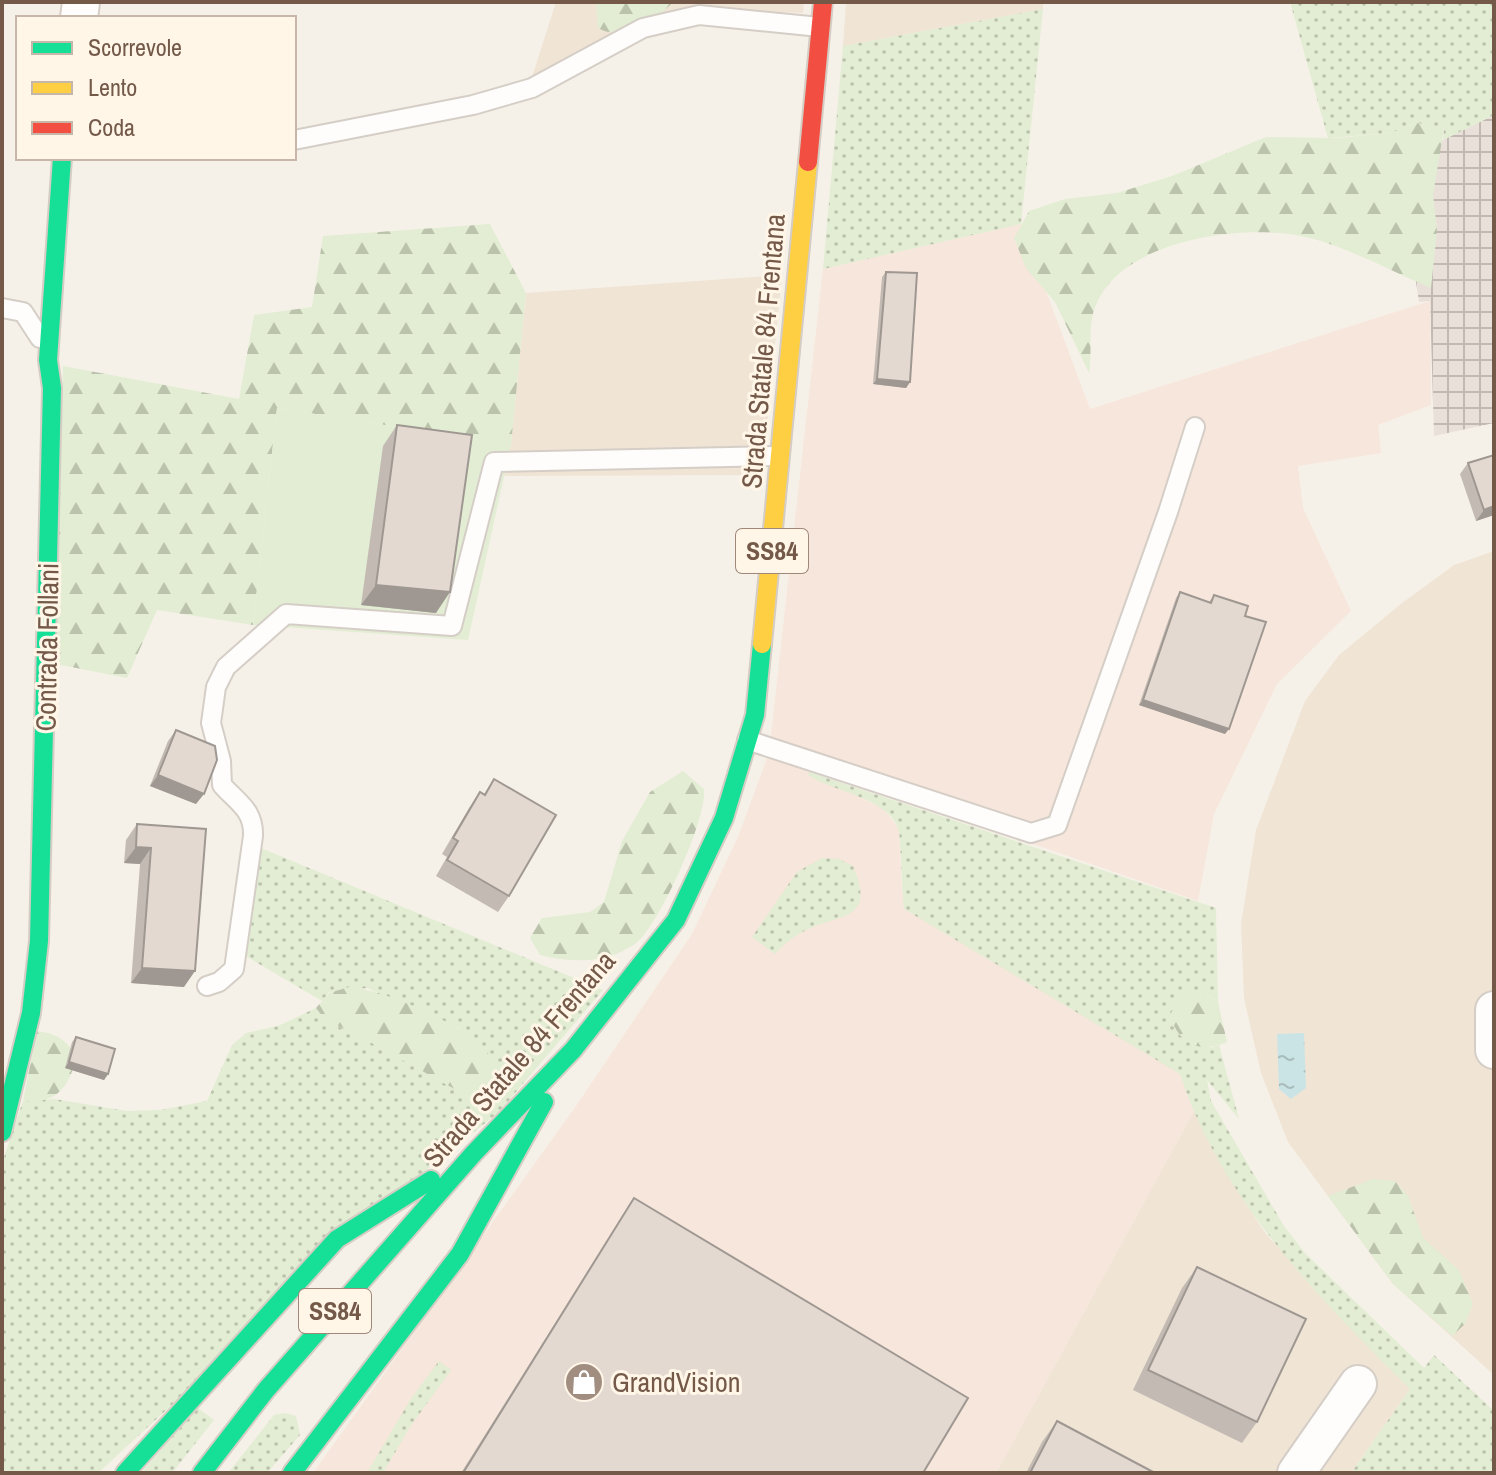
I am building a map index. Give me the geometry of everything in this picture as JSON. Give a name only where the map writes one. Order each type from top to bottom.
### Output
[{"type":"main road","name":"Strada Statale 84 Frentana","points":[[202,1473],[266,1390],[474,1153],[573,1050],[676,920],[724,818],[755,715],[823,2]]},
{"type":"main road","name":"Contrada Follani","points":[[2,1132],[31,1013],[39,941],[52,388],[48,360],[62,160]]},
{"type":"main road","points":[[292,1473],[460,1254],[573,1050]]},
{"type":"main road","points":[[125,1473],[337,1239],[474,1153]]},
{"type":"street","points":[[1494,1010],[1494,1050]]},
{"type":"street","points":[[1296,1473],[1358,1384]]},
{"type":"lane","points":[[296,140],[473,105],[532,88],[643,28],[699,15],[746,17],[821,27]]},
{"type":"lane","points":[[2,308],[23,312],[37,329],[48,360]]},
{"type":"lane","points":[[747,740],[1031,833],[1057,825],[1195,427]]},
{"type":"lane","points":[[207,986],[219,982],[234,969],[254,823],[247,807],[222,785],[221,761],[211,723],[216,687],[226,667],[286,614],[452,626],[494,462],[782,455]]},
{"type":"shaded area","points":[[556,2],[804,2],[803,13],[734,10],[603,43],[532,77]]},
{"type":"shaded area","points":[[846,2],[1043,2],[1043,9],[843,46]]},
{"type":"shaded area","points":[[1494,115],[1494,423],[1434,436],[1430,301],[1419,302],[1398,162]]},
{"type":"shaded area","points":[[1021,224],[1090,409],[1430,301],[1431,405],[1378,425],[1381,453],[1298,466],[1303,508],[1351,611],[1277,684],[1214,814],[1198,901],[819,770],[809,772],[884,809],[899,829],[902,893],[1039,964],[1180,1074],[1194,1111],[996,1473],[313,1473],[576,1106],[692,934],[738,837],[769,753],[823,269]]},
{"type":"shaded area","points":[[782,275],[762,475],[504,476],[511,445],[526,293]]},
{"type":"shaded area","points":[[1494,551],[1494,1375],[1393,1284],[1288,1142],[1261,1073],[1244,998],[1241,924],[1256,830],[1305,701],[1339,655],[1402,603],[1454,565]]},
{"type":"shaded area","points":[[1194,1111],[1231,1181],[1266,1234],[1410,1389],[1351,1473],[996,1473]]},
{"type":"green space","points":[[596,2],[673,2],[658,16],[638,27],[607,32],[598,28]]},
{"type":"green space","points":[[1290,2],[1494,2],[1494,115],[1443,140],[1444,128],[1417,123],[1391,133],[1328,138]]},
{"type":"green space","points":[[1043,9],[1021,224],[823,269],[843,46]]},
{"type":"green space","points":[[1417,123],[1444,128],[1433,195],[1437,230],[1431,288],[1351,252],[1301,236],[1244,232],[1179,243],[1149,255],[1123,271],[1103,292],[1092,318],[1089,373],[1055,302],[1026,268],[1014,238],[1029,211],[1065,199],[1117,193],[1172,176],[1266,137],[1336,138],[1391,133]]},
{"type":"green space","points":[[490,224],[526,293],[511,445],[277,408],[253,625],[157,610],[127,678],[56,664],[63,366],[239,399],[254,315],[312,307],[323,236]]},
{"type":"green space","points":[[277,408],[511,445],[468,640],[253,625]]},
{"type":"green space","points":[[683,771],[704,789],[703,803],[680,871],[645,934],[624,951],[601,958],[576,960],[540,955],[530,938],[542,918],[590,912],[604,902],[622,841],[650,792]]},
{"type":"green space","points":[[809,772],[1216,908],[1218,1002],[1205,994],[1210,1048],[1219,1045],[1239,1119],[1207,1080],[1211,1101],[1284,1226],[1305,1253],[1424,1368],[1434,1355],[1494,1411],[1494,1473],[1351,1473],[1410,1389],[1308,1282],[1247,1205],[1220,1163],[1198,1120],[1180,1074],[904,909],[899,833],[892,818],[871,802],[819,781],[808,775]]},
{"type":"green space","points":[[261,848],[603,990],[498,1113],[432,1165],[98,1473],[2,1473],[2,1163],[23,1101],[54,1099],[127,1111],[160,1110],[207,1101],[232,1045],[246,1033],[278,1026],[316,1008],[326,1021],[354,1033],[467,1096],[487,1101],[458,1028],[367,988],[329,992],[322,1001],[244,955]]},
{"type":"green space","points":[[822,858],[839,859],[853,866],[859,883],[858,905],[845,916],[801,933],[775,954],[752,937],[797,872]]},
{"type":"green space","points":[[349,987],[408,1004],[472,1039],[487,1052],[495,1065],[495,1084],[487,1101],[467,1096],[354,1033],[326,1021],[316,1008],[329,993]]},
{"type":"green space","points":[[1199,991],[1218,1002],[1227,1042],[1207,1047],[1191,1044],[1174,1025],[1170,1015],[1180,996]]},
{"type":"green space","points":[[37,1031],[60,1038],[76,1057],[70,1077],[59,1092],[44,1100],[23,1101]]},
{"type":"green space","points":[[1373,1179],[1395,1181],[1408,1196],[1423,1238],[1459,1270],[1473,1304],[1465,1324],[1452,1336],[1393,1284],[1328,1196]]},
{"type":"green space","points":[[439,1361],[451,1370],[410,1427],[383,1473],[367,1473],[410,1400]]},
{"type":"green space","points":[[198,1408],[214,1420],[172,1473],[141,1473]]},
{"type":"green space","points":[[285,1413],[296,1416],[300,1435],[267,1473],[228,1473],[274,1415]]},
{"type":"water","points":[[1304,1033],[1306,1088],[1291,1099],[1279,1089],[1277,1034]]},
{"type":"building","points":[[886,272],[917,273],[910,382],[877,379]]},
{"type":"building","points":[[397,425],[472,435],[450,592],[376,585]]},
{"type":"building","points":[[1494,455],[1494,506],[1484,510],[1468,463]]},
{"type":"building","points":[[1180,592],[1211,603],[1214,595],[1248,606],[1245,616],[1266,622],[1229,729],[1143,700]]},
{"type":"building","points":[[176,730],[215,746],[217,760],[204,794],[158,775]]},
{"type":"building","points":[[494,779],[556,815],[509,896],[447,860],[458,841],[453,838],[480,792],[485,795]]},
{"type":"building","points":[[137,824],[206,829],[195,971],[142,968],[151,848],[136,847]]},
{"type":"building","points":[[76,1037],[115,1049],[108,1074],[69,1062]]},
{"type":"building","points":[[634,1198],[968,1398],[923,1473],[463,1473]]},
{"type":"building","points":[[1197,1267],[1306,1319],[1257,1422],[1148,1370]]},
{"type":"building","points":[[1057,1421],[1155,1473],[1030,1473]]},
{"type":"traffic: fast","points":[[2,1132],[31,1013],[39,941],[52,388],[48,360],[62,160]]},
{"type":"traffic: fast","points":[[202,1473],[266,1390],[474,1153],[573,1050],[676,920],[724,818],[755,715],[762,644]]},
{"type":"traffic: fast","points":[[292,1473],[460,1254],[544,1102]]},
{"type":"traffic: fast","points":[[125,1473],[337,1239],[431,1180]]},
{"type":"traffic: slow","points":[[762,644],[808,162]]},
{"type":"traffic: jam","points":[[808,162],[823,2]]},
{"type":"place","name":"GrandVision","points":[[584,1382]]}]
